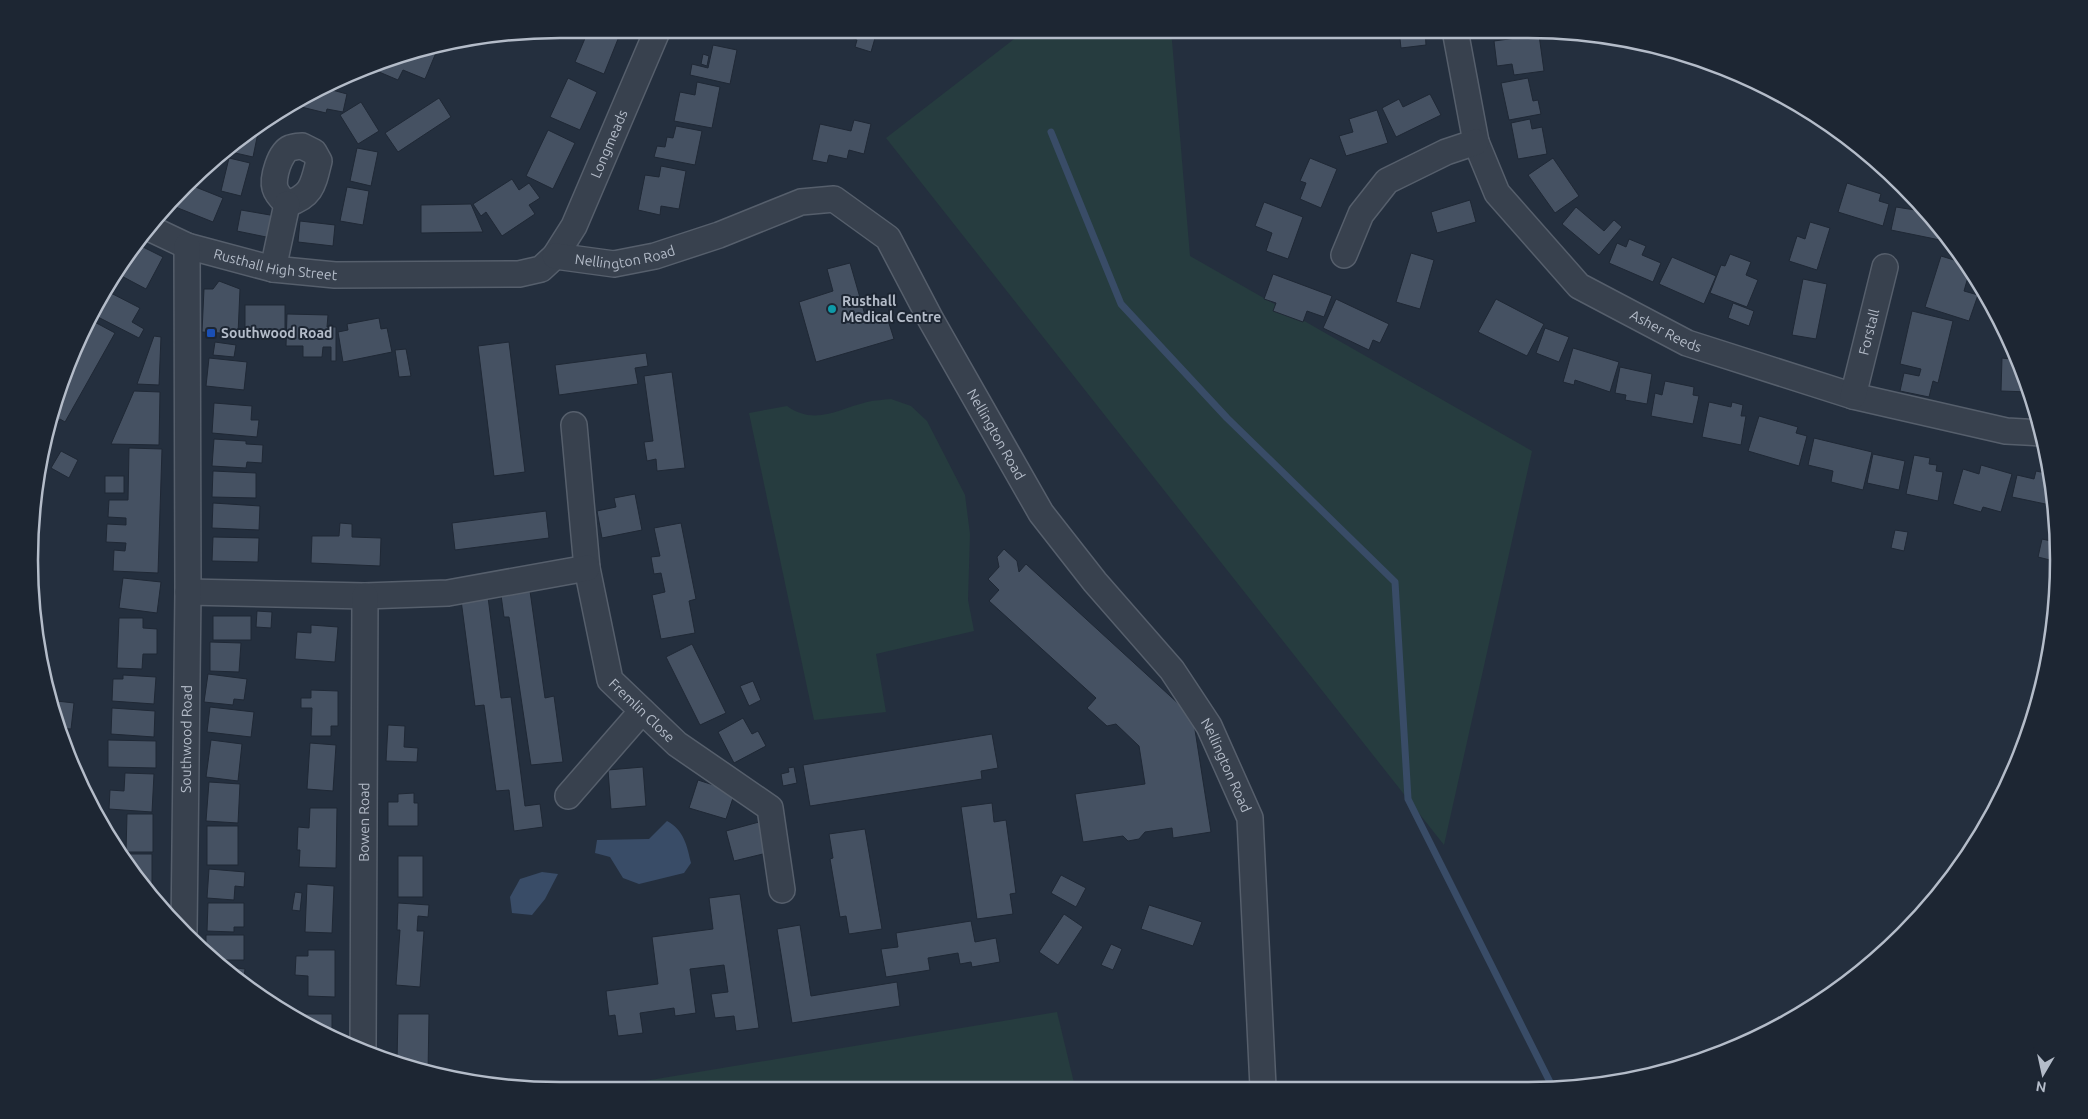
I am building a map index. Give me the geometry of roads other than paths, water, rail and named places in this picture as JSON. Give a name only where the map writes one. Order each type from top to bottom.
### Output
[{"type":"street","name":"Longmeads","points":[[555,256],[574,226],[654,38]]},
{"type":"street","name":"Asher Reeds","points":[[1456,38],[1476,142],[1497,193],[1579,286],[1687,343],[1853,396],[2006,431],[2035,433]]},
{"type":"street","points":[[1344,255],[1361,214],[1387,181],[1446,152],[1476,142]]},
{"type":"street","name":"Nellington Road","points":[[410,274],[519,274],[541,269],[555,256],[614,264],[655,256],[719,235],[801,202],[834,199],[888,238],[931,320],[1041,513],[1096,582],[1172,670],[1209,726],[1250,818],[1263,1082]]},
{"type":"street","points":[[273,269],[287,204]]},
{"type":"street","name":"Rusthall High Street","points":[[154,231],[187,246],[273,269],[336,276],[410,274]]},
{"type":"street","name":"Southwood Road","points":[[184,923],[188,592],[187,246]]},
{"type":"street","name":"Forstall","points":[[1853,396],[1885,267]]},
{"type":"street","name":"Fremlin Close","points":[[574,425],[587,568],[610,680],[677,744],[770,808],[782,890]]},
{"type":"street","points":[[188,592],[365,596],[448,593],[587,568]]},
{"type":"street","name":"Bowen Road","points":[[363,1043],[365,596]]},
{"type":"street","points":[[568,796],[642,711]]},
{"type":"water","points":[[667,821],[681,834],[686,845],[691,863],[684,873],[639,884],[623,878],[610,857],[595,853],[597,840],[649,839]]},
{"type":"water","points":[[542,872],[558,874],[545,899],[532,915],[512,913],[510,897],[520,879]]},
{"type":"waterway","points":[[1051,132],[1121,304],[1227,418],[1395,582],[1408,799],[1549,1081]]},
{"type":"place","name":"Rusthall Medical Centre","points":[[832,309]]},
{"type":"place","name":"Southwood Road","points":[[211,333]]}]
